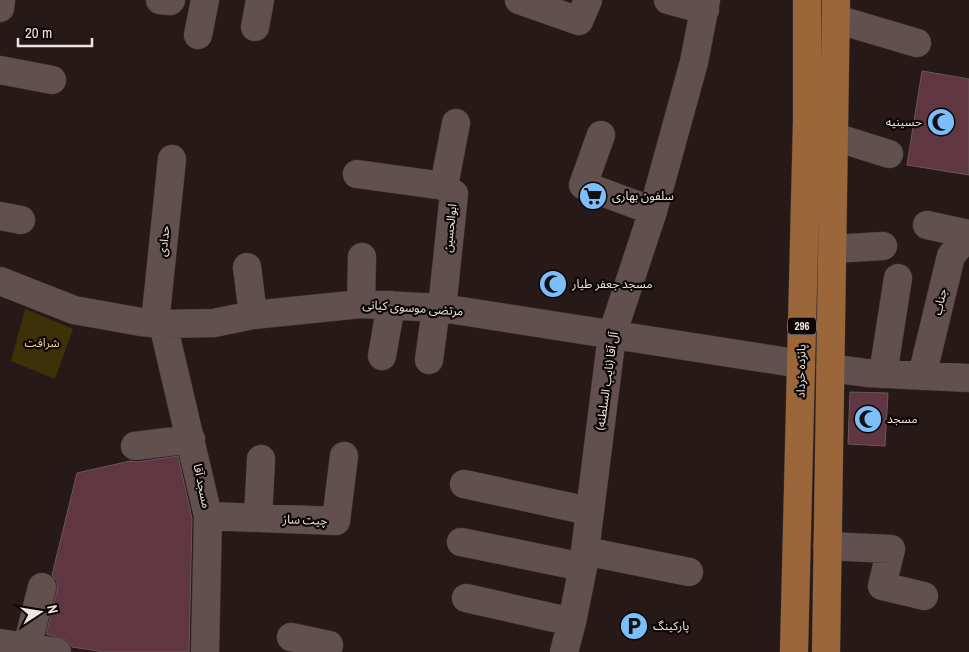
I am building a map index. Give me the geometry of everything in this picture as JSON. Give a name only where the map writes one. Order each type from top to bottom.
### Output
[{"type":"main road","name":"پانزده خرداد","points":[[794,652],[807,120],[807,0]]},
{"type":"main road","name":"296","points":[[826,652],[826,546],[836,10]]},
{"type":"street","points":[[0,8],[1,0]]},
{"type":"street","points":[[160,0],[170,2],[171,0]]},
{"type":"street","points":[[198,35],[205,0]]},
{"type":"street","points":[[255,27],[260,0]]},
{"type":"street","points":[[519,0],[579,22],[588,0]]},
{"type":"street","points":[[668,0],[705,5]]},
{"type":"street","name":"آل آقا (نایب السلطنه)","points":[[564,652],[572,622],[584,559],[612,335],[653,211],[694,62],[705,5]]},
{"type":"street","points":[[836,10],[917,43]]},
{"type":"street","points":[[0,70],[52,80]]},
{"type":"street","name":"ابوالحسین","points":[[439,308],[454,194],[444,186],[456,123]]},
{"type":"street","points":[[601,135],[583,185],[653,211]]},
{"type":"street","points":[[835,137],[890,154]]},
{"type":"street","name":"حدادی","points":[[159,324],[172,158]]},
{"type":"street","points":[[357,174],[444,186]]},
{"type":"street","points":[[927,225],[969,234]]},
{"type":"street","name":"جناب","points":[[922,376],[951,256],[969,234]]},
{"type":"street","points":[[833,248],[883,246]]},
{"type":"street","points":[[362,257],[362,304]]},
{"type":"street","points":[[247,267],[253,316]]},
{"type":"street","points":[[883,374],[898,278]]},
{"type":"street","name":"مرتضی موسوی کیانی","points":[[0,280],[74,310],[159,324],[214,323],[253,316],[362,304],[391,305],[439,308],[801,364]]},
{"type":"street","points":[[382,356],[391,305]]},
{"type":"street","points":[[429,360],[439,308]]},
{"type":"street","name":"مسجد آقا","points":[[159,324],[191,439],[208,516],[206,652]]},
{"type":"street","points":[[830,368],[883,374],[969,378]]},
{"type":"street","points":[[135,446],[191,439]]},
{"type":"street","name":"چیت ساز","points":[[208,516],[336,521],[344,456]]},
{"type":"street","points":[[258,518],[261,459]]},
{"type":"street","points":[[464,484],[589,511]]},
{"type":"street","points":[[461,542],[689,572]]},
{"type":"street","points":[[826,546],[891,549],[882,586],[924,596]]},
{"type":"street","points":[[27,647],[42,587]]},
{"type":"street","points":[[466,598],[572,622]]},
{"type":"street","points":[[291,636],[329,644]]},
{"type":"street","points":[[0,643],[57,652]]},
{"type":"green space","name":"شرافت","points":[[25,309],[73,329],[55,379],[11,361]]},
{"type":"building","name":"حسینیه","points":[[922,71],[969,79],[969,175],[907,165]]},
{"type":"building","name":"مسجد","points":[[850,392],[888,393],[885,446],[848,444]]},
{"type":"building","points":[[178,456],[192,518],[189,652],[104,652],[72,647],[66,640],[46,634],[57,590],[57,582],[52,575],[77,473],[130,461],[137,462]]},
{"type":"place","name":"حسینیه","points":[[941,122]]},
{"type":"place","name":"سلفون بهاری","points":[[593,196]]},
{"type":"place","name":"مسجد جعفر طیار","points":[[553,284]]},
{"type":"place","name":"مسجد","points":[[868,419]]},
{"type":"place","name":"پارکینگ","points":[[634,626]]}]
